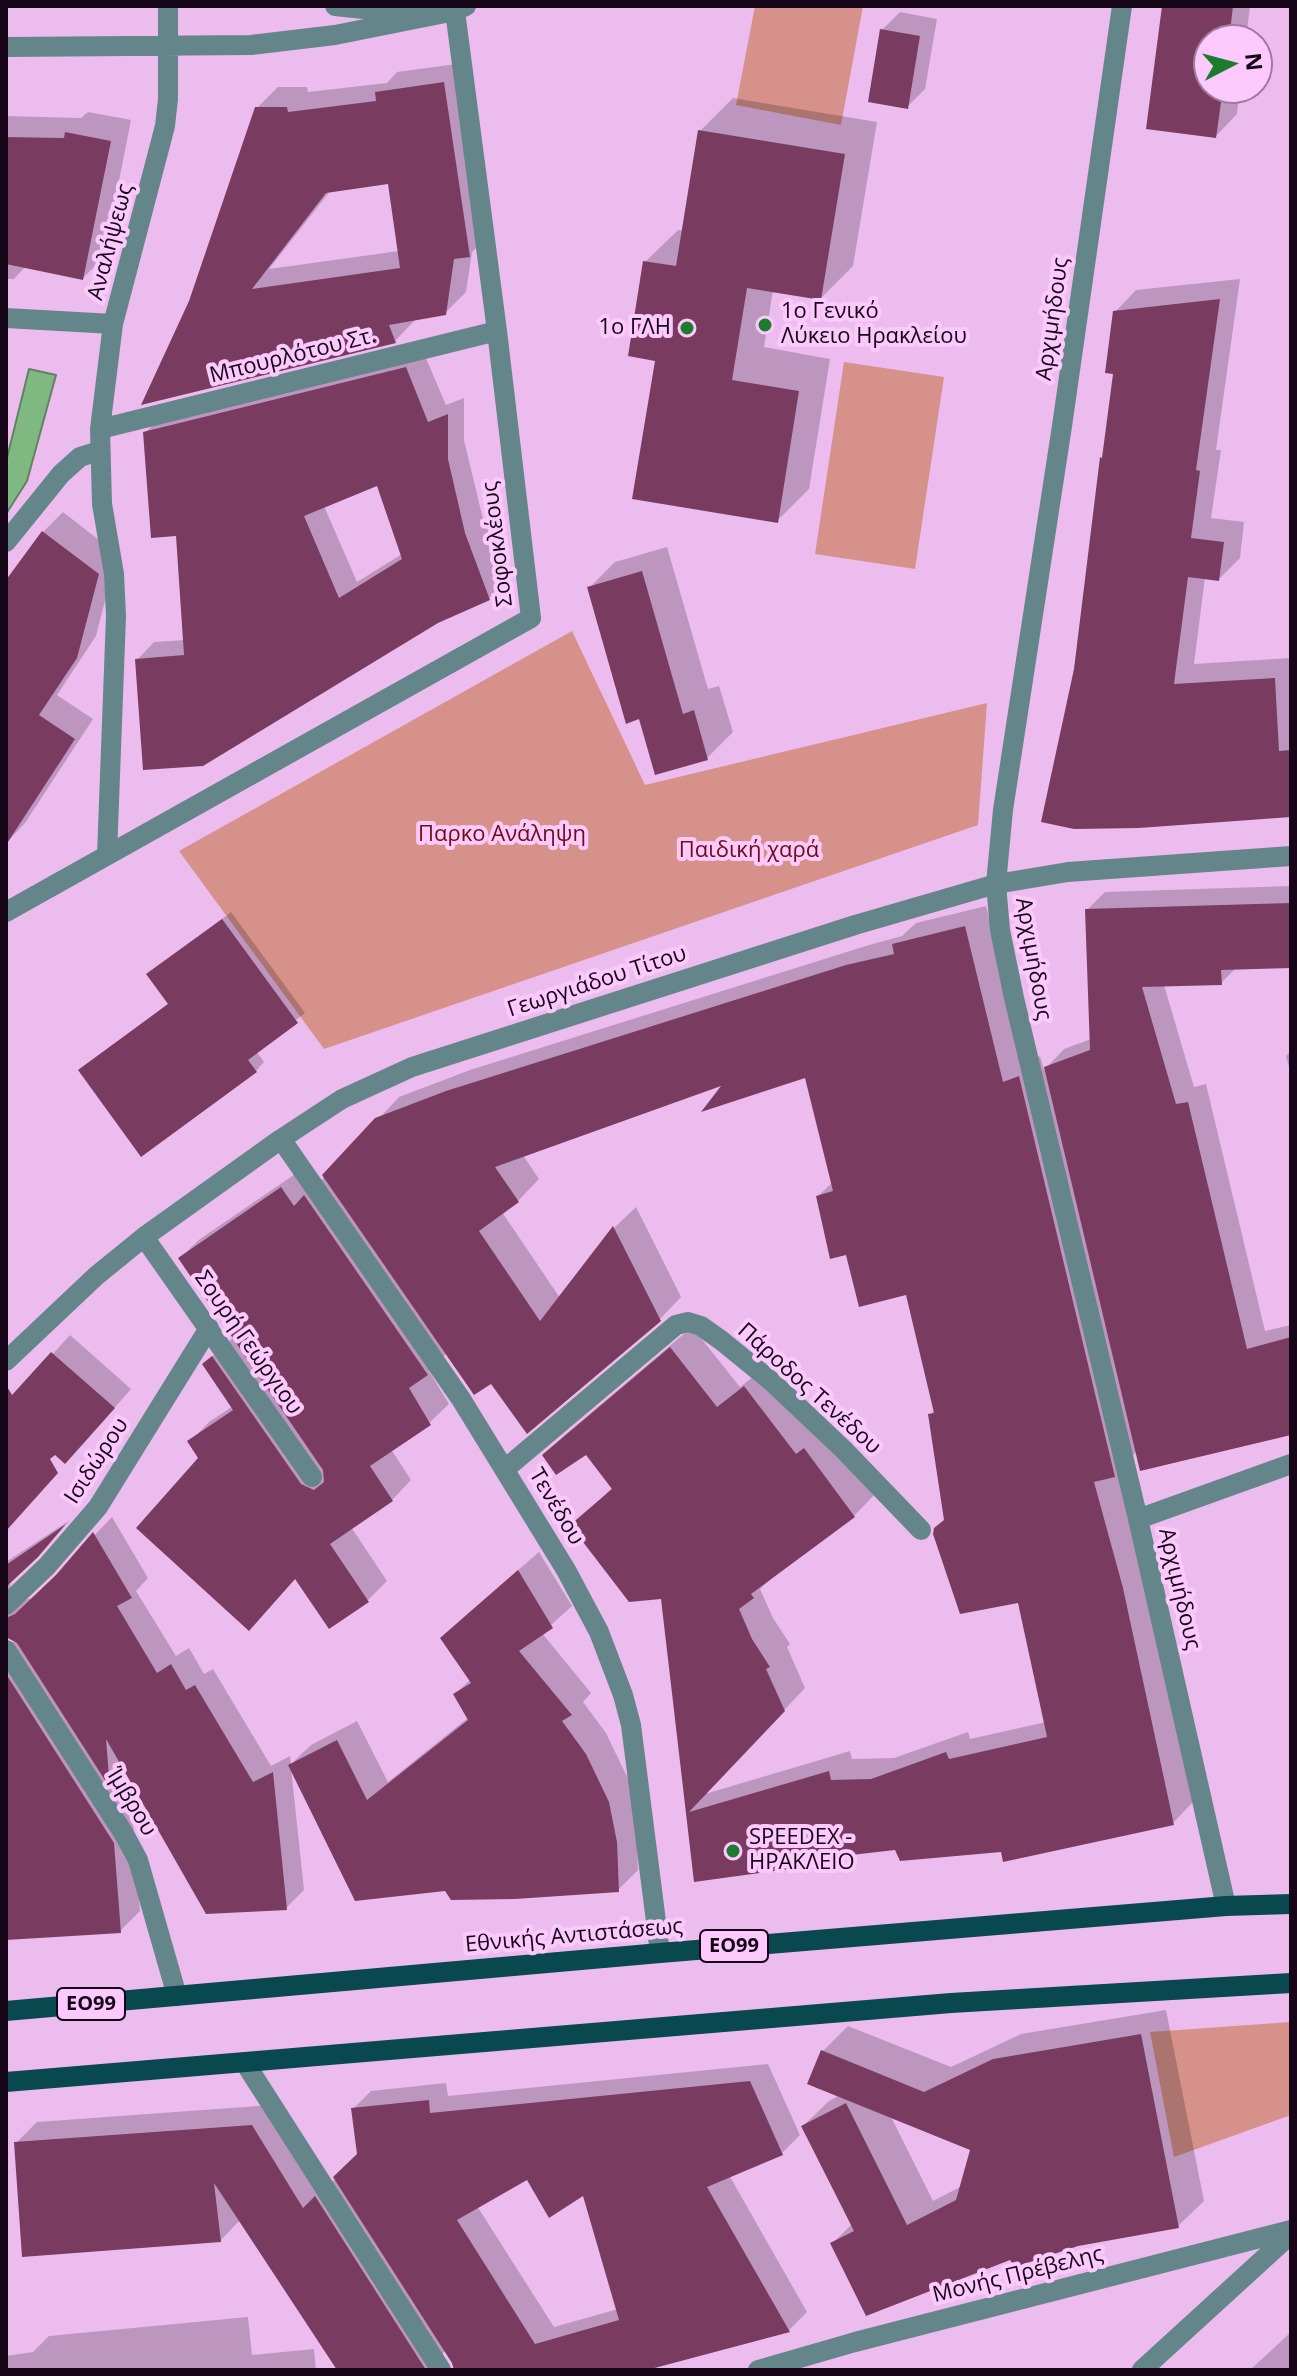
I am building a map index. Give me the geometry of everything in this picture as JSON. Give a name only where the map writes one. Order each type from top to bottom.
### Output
[{"type":"main road","name":"Εθνικής Αντιστάσεως","points":[[6,2011],[660,1953],[1226,1906],[1291,1904]]},
{"type":"main road","points":[[6,2082],[951,2003],[1291,1983]]},
{"type":"street","name":"Αναλήψεως","points":[[107,855],[116,616],[114,574],[102,504],[100,429],[113,324],[165,126],[168,6]]},
{"type":"street","points":[[335,6],[431,16]]},
{"type":"street","name":"Αρχιμήδους","points":[[1122,6],[1003,810],[996,884],[1000,930],[1014,998],[1226,1906]]},
{"type":"street","points":[[6,47],[251,45],[296,41],[461,9]]},
{"type":"street","name":"Σοφοκλέους","points":[[6,912],[531,618],[461,9]]},
{"type":"street","points":[[6,318],[113,324]]},
{"type":"street","name":"Μπουρλότου Στ.","points":[[100,429],[497,331]]},
{"type":"street","points":[[6,542],[61,474],[80,457],[99,451]]},
{"type":"street","name":"Γεωργιάδου Τίτου","points":[[6,1361],[86,1285],[144,1237],[342,1099],[412,1067],[900,911],[996,884],[1057,873],[1291,856]]},
{"type":"street","name":"Τενέδου","points":[[281,1139],[461,1399],[585,1604],[623,1695],[637,1757],[660,1953]]},
{"type":"street","name":"Σουρή Γεώργιου","points":[[144,1237],[312,1477]]},
{"type":"street","name":"Πάροδος Τενέδου","points":[[505,1469],[676,1325],[688,1322],[701,1326],[771,1381],[843,1449],[921,1530]]},
{"type":"street","name":"Ισιδώρου","points":[[6,1605],[47,1566],[98,1507],[209,1328]]},
{"type":"street","points":[[1138,1519],[1291,1464]]},
{"type":"street","name":"Ίμβρου","points":[[6,1650],[138,1860],[177,1996]]},
{"type":"street","points":[[245,2063],[441,2370]]},
{"type":"street","points":[[1142,2370],[1291,2232]]},
{"type":"street","name":"Μονής Πρέβελης","points":[[758,2370],[855,2342],[1291,2232]]},
{"type":"green space","points":[[755,6],[863,6],[841,125],[736,105]]},
{"type":"green space","points":[[844,362],[944,377],[915,569],[815,554]]},
{"type":"green space","name":"Παρκο Ανάληψη","points":[[572,631],[645,785],[987,703],[978,825],[324,1049],[179,851]]},
{"type":"green space","points":[[1291,2022],[1291,2115],[1174,2157],[1150,2032]]},
{"type":"shaded area","points":[[29,369],[56,375],[27,481],[6,514],[6,462]]},
{"type":"building","points":[[1162,6],[1233,6],[1231,24],[1193,24],[1193,104],[1221,104],[1216,138],[1146,129]]},
{"type":"building","points":[[880,29],[920,36],[908,109],[868,102]]},
{"type":"building","points":[[444,82],[470,257],[454,259],[446,315],[389,325],[396,343],[141,405],[189,301],[255,107],[287,107],[288,112],[376,101],[375,92]],"holes":[[[388,184],[400,268],[252,289],[326,193]]]},
{"type":"building","name":"1o ΓΛΗ","points":[[698,130],[845,154],[821,300],[747,288],[732,380],[799,391],[778,523],[632,499],[655,361],[628,356],[643,261],[676,266]]},
{"type":"building","points":[[65,132],[111,141],[83,280],[6,264],[6,137],[64,138]]},
{"type":"building","points":[[1220,299],[1196,470],[1200,471],[1191,538],[1224,542],[1219,581],[1188,577],[1174,684],[1275,678],[1279,751],[1291,750],[1291,817],[1139,828],[1074,829],[1041,822],[1074,669],[1113,374],[1105,373],[1113,311]]},
{"type":"building","points":[[406,367],[428,422],[448,414],[448,459],[465,533],[490,600],[438,623],[203,766],[143,770],[135,659],[184,655],[176,536],[151,538],[143,432]],"holes":[[[377,486],[402,559],[339,598],[304,516]]]},
{"type":"building","points":[[42,531],[99,574],[77,658],[39,715],[75,739],[6,845],[6,580]]},
{"type":"building","points":[[642,571],[683,714],[694,710],[708,760],[655,775],[639,719],[626,724],[587,587]]},
{"type":"building","points":[[1291,903],[1291,968],[1221,970],[1222,985],[1142,987],[1176,1104],[1188,1102],[1247,1349],[1291,1337],[1291,1435],[1140,1471],[1044,1067],[1090,1050],[1085,909]]},
{"type":"building","points":[[222,919],[298,1023],[248,1060],[257,1072],[141,1157],[78,1070],[168,1004],[146,974]]},
{"type":"building","points":[[965,926],[1003,1082],[1019,1076],[1115,1477],[1094,1482],[1123,1588],[1174,1825],[1003,1862],[1001,1852],[900,1861],[895,1850],[816,1859],[818,1865],[694,1882],[661,1599],[629,1602],[570,1525],[612,1489],[586,1455],[556,1475],[542,1455],[670,1347],[717,1407],[744,1386],[796,1454],[804,1448],[855,1517],[751,1594],[754,1598],[739,1609],[752,1639],[770,1667],[766,1669],[785,1711],[689,1812],[829,1771],[831,1780],[871,1779],[946,1752],[949,1759],[1047,1737],[1018,1603],[960,1614],[933,1534],[934,1528],[944,1520],[928,1414],[934,1413],[906,1295],[859,1307],[846,1255],[830,1259],[816,1196],[833,1191],[805,1078],[701,1112],[721,1086],[495,1167],[519,1202],[479,1231],[540,1321],[613,1226],[661,1321],[527,1434],[491,1384],[474,1395],[322,1175],[375,1118],[446,1091],[846,965],[894,954],[892,944]]},
{"type":"building","points":[[281,1187],[294,1206],[304,1195],[428,1375],[409,1388],[431,1425],[370,1466],[393,1501],[330,1544],[369,1602],[329,1629],[295,1579],[249,1631],[136,1528],[198,1458],[187,1441],[233,1410],[202,1364],[212,1356],[301,1484],[314,1490],[324,1482],[323,1470],[178,1258]]},
{"type":"building","points":[[51,1352],[115,1408],[65,1464],[55,1455],[50,1459],[58,1473],[6,1531],[6,1385],[12,1395]]},
{"type":"building","points":[[66,1524],[38,1557],[6,1587],[6,1565]]},
{"type":"building","points":[[93,1532],[132,1598],[117,1606],[157,1673],[171,1664],[186,1690],[195,1685],[253,1782],[273,1772],[287,1910],[206,1914],[106,1739],[110,1788],[17,1643],[6,1637],[6,1618],[15,1614],[56,1575]]},
{"type":"building","points":[[518,1570],[553,1628],[519,1651],[572,1715],[562,1721],[586,1754],[609,1802],[617,1842],[619,1892],[451,1900],[445,1891],[355,1901],[288,1765],[337,1740],[367,1800],[468,1720],[453,1694],[471,1683],[440,1638]]},
{"type":"building","points":[[6,1674],[114,1843],[121,1933],[6,1940]]},
{"type":"building","points":[[1141,2034],[1179,2228],[1078,2246],[1015,2267],[1010,2260],[866,2316],[830,2243],[854,2231],[801,2126],[846,2103],[907,2225],[956,2200],[970,2150],[807,2084],[821,2050],[924,2092],[993,2059]]},
{"type":"building","points":[[750,2081],[783,2155],[707,2187],[790,2332],[647,2370],[454,2370],[333,2177],[357,2154],[351,2108],[429,2100],[430,2113]],"holes":[[[527,2180],[549,2218],[583,2196],[619,2320],[535,2344],[457,2220]]]},
{"type":"building","points":[[252,2125],[303,2208],[315,2196],[426,2370],[337,2370],[214,2183],[221,2242],[22,2257],[14,2142]]},
{"type":"place","name":"1ο Γενικό Λύκειο Ηρακλείου","points":[[765,325]]},
{"type":"place","name":"1o ΓΛΗ","points":[[687,328]]},
{"type":"place","name":"SPEEDEX - ΗΡΑΚΛΕΙΟ","points":[[733,1851]]},
{"type":"park label","name":"Παιδική χαρά","points":[[749,851]]}]
